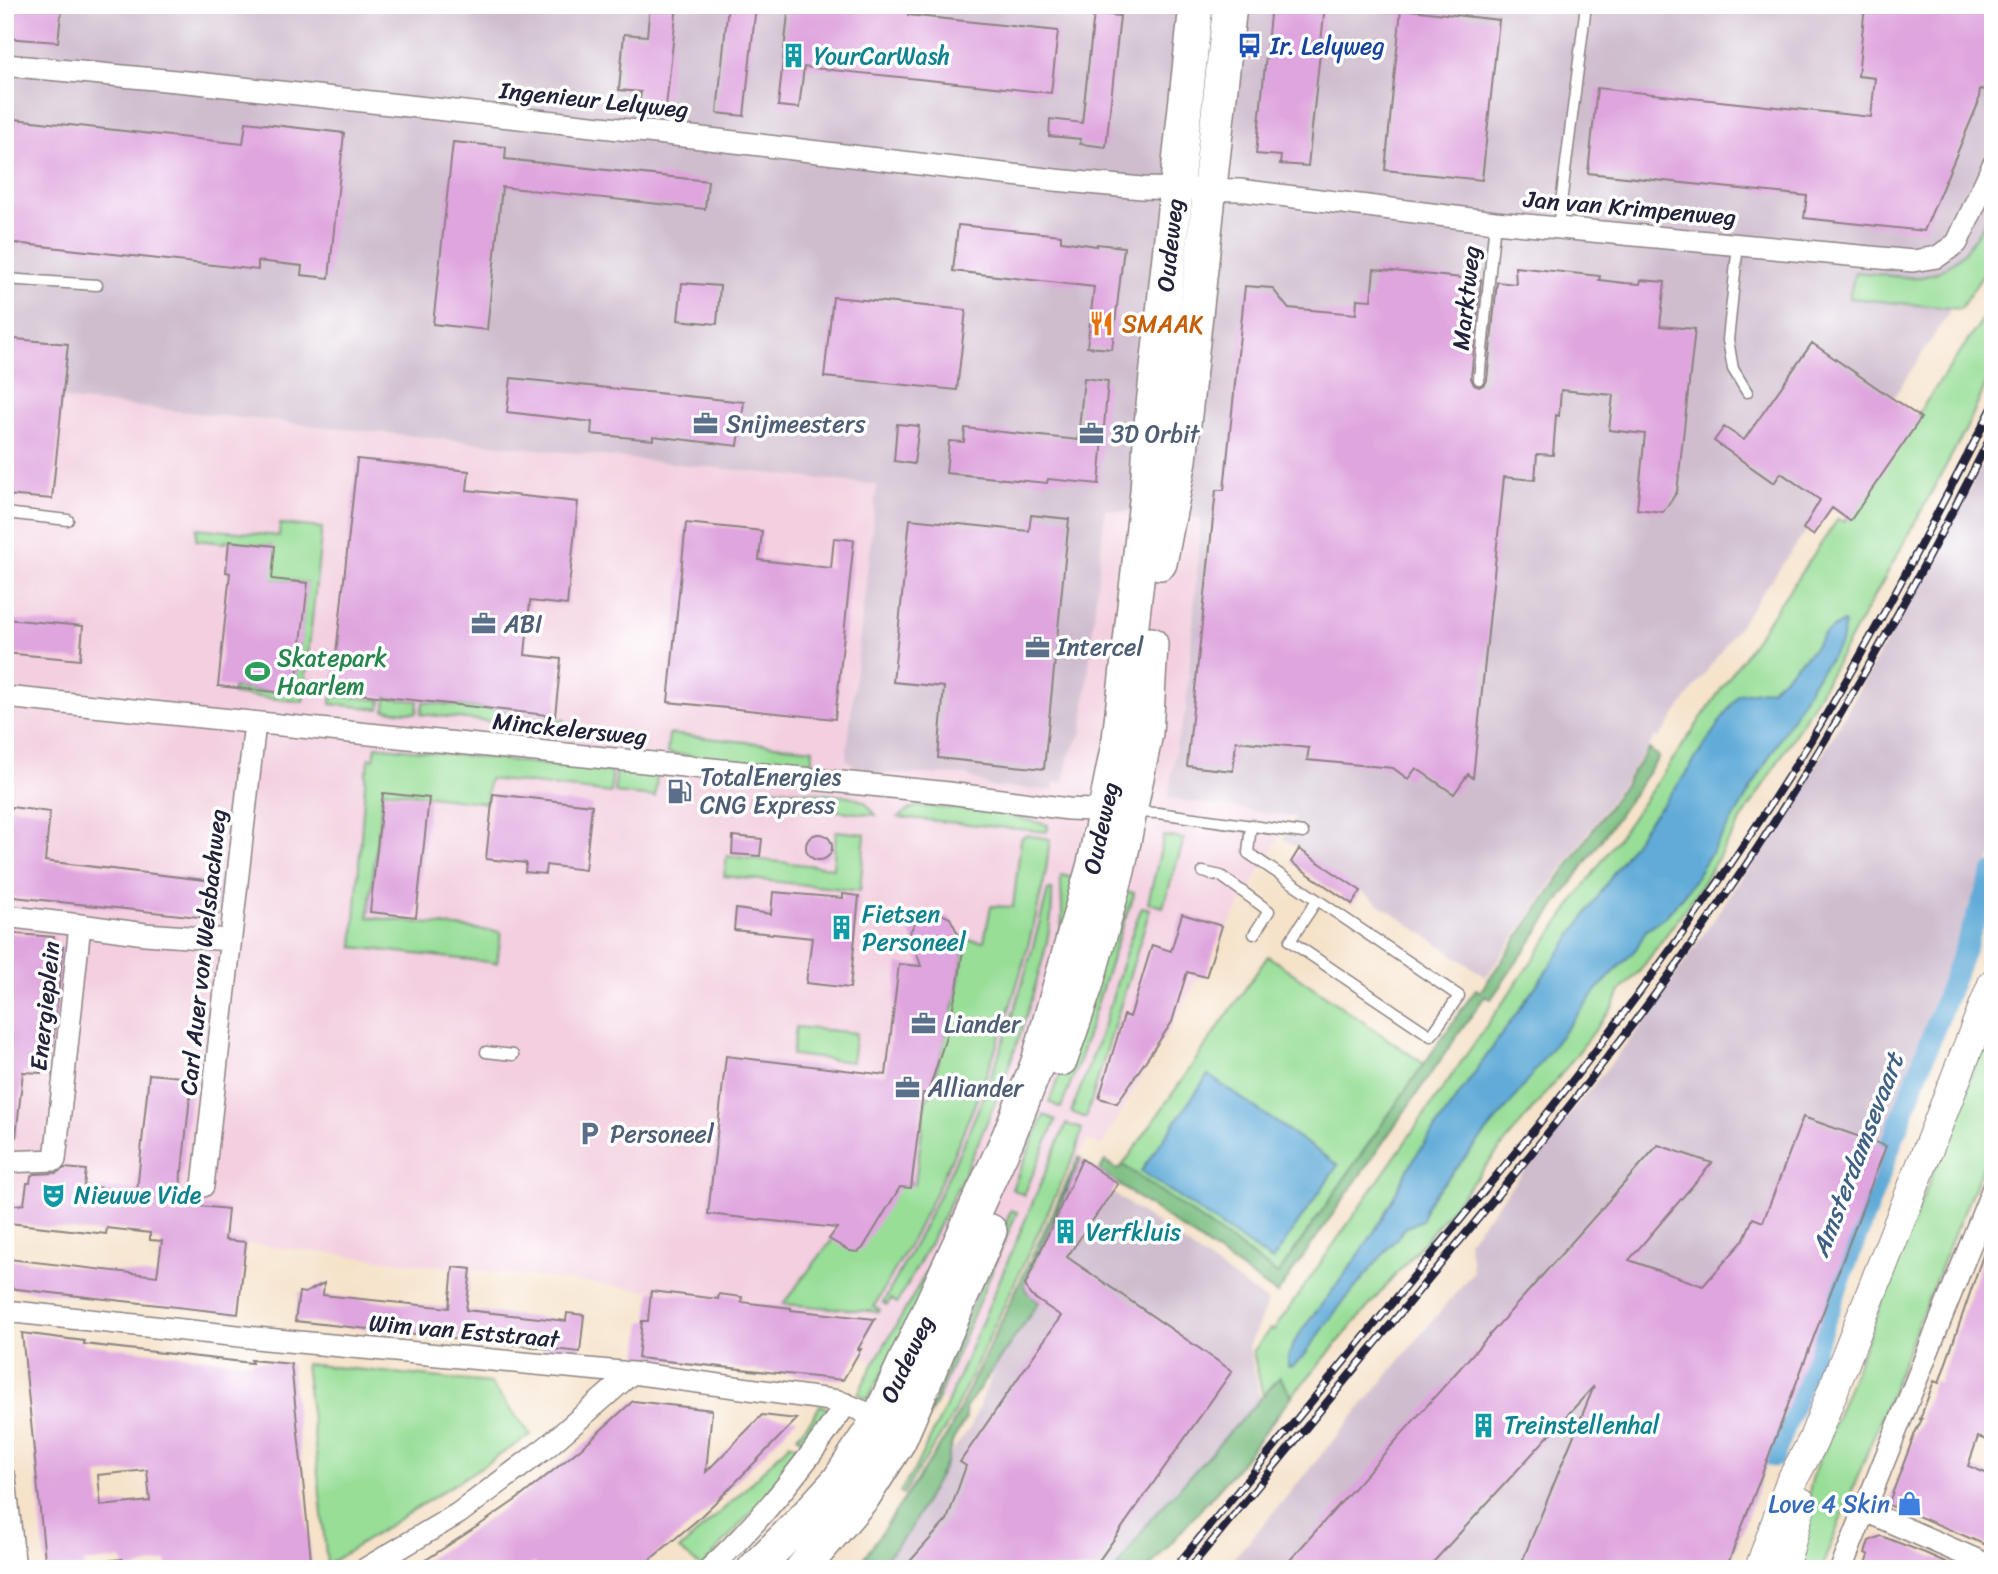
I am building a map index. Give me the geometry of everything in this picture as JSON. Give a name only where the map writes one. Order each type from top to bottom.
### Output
[{"type":"main road","name":"Oudeweg","points":[[802,1569],[864,1496],[914,1412],[1052,1084],[1090,973],[1118,871],[1119,739],[1196,5]]},
{"type":"main road","name":"Oudeweg","points":[[754,1569],[839,1480],[879,1418],[911,1352],[1023,1103],[1055,1007],[1083,906],[1146,733],[1149,658],[1157,583],[1180,460],[1230,5]]},
{"type":"main road","points":[[1760,1569],[1791,1482],[1813,1441],[1993,984]]},
{"type":"main road","points":[[1783,1569],[1793,1538],[1813,1441]]},
{"type":"street","name":"Ingenieur Lelyweg","points":[[5,65],[684,136],[1055,180],[1142,188],[1209,190]]},
{"type":"street","name":"Jan van Krimpenweg","points":[[1209,190],[1239,190],[1495,222],[1913,261],[1937,257],[1957,243],[1993,165]]},
{"type":"street","name":"Minckelersweg","points":[[5,697],[949,793],[1069,809],[1118,811]]},
{"type":"street","name":"Carl Auer von Welsbachweg","points":[[203,1186],[256,723]]},
{"type":"street","points":[[5,916],[80,925]]},
{"type":"street","name":"Energieplein","points":[[5,1162],[55,1160],[80,925],[145,934],[230,940]]},
{"type":"street","points":[[1841,1569],[1993,1188]]},
{"type":"street","name":"Wim van Eststraat","points":[[5,1311],[276,1340],[632,1373],[838,1401],[879,1418]]},
{"type":"street","points":[[365,1569],[459,1513],[548,1446],[632,1373]]},
{"type":"street","name":"Oudeweg","points":[[709,1569],[736,1544],[780,1494],[818,1446],[846,1404]]},
{"type":"street","points":[[879,1418],[897,1419],[914,1412]]},
{"type":"street","points":[[5,1478],[15,1569]]},
{"type":"street","points":[[1863,1510],[1993,1567]]},
{"type":"lane","points":[[1558,227],[1586,5]]},
{"type":"lane","name":"Marktweg","points":[[1479,379],[1495,222]]},
{"type":"lane","points":[[1738,244],[1728,340],[1732,369],[1747,392]]},
{"type":"lane","points":[[5,279],[97,285]]},
{"type":"lane","points":[[5,513],[68,520]]},
{"type":"lane","points":[[1118,811],[1158,813],[1303,832]]},
{"type":"lane","points":[[1251,825],[1248,853],[1459,996],[1430,1036],[1290,941],[1317,900]]},
{"type":"lane","points":[[1203,872],[1221,876],[1269,911],[1254,934]]},
{"type":"lane","points":[[486,1052],[513,1055]]},
{"type":"shaded area","points":[[5,5],[1993,5],[1993,245],[1805,533],[1659,738],[1656,736],[1486,977],[1283,838],[1295,817],[1168,798],[1177,741],[1186,711],[1201,519],[1105,509],[1082,733],[1069,756],[1063,782],[1054,782],[1053,790],[991,787],[966,775],[863,773],[846,759],[877,485],[5,393]]},
{"type":"shaded area","points":[[5,393],[1202,519],[1179,790],[1294,812],[1102,1146],[1088,1140],[1050,1202],[951,1405],[759,1303],[5,1216]]},
{"type":"shaded area","points":[[1993,443],[1993,853],[1728,1569],[1224,1569],[1473,1272],[1468,1241],[1645,1021],[1811,775],[1932,561]]},
{"type":"shaded area","points":[[1077,1168],[1268,1302],[1249,1347],[1263,1413],[1135,1569],[865,1569],[971,1426]]},
{"type":"green space","points":[[1993,208],[1993,260],[1960,309],[1849,298],[1855,272],[1921,277],[1945,267],[1956,260],[1973,241]]},
{"type":"green space","points":[[1993,304],[1993,369],[1966,429],[1805,718],[1695,895],[1639,972],[1620,991],[1613,1007],[1563,1072],[1428,1237],[1292,1396],[1280,1378],[1263,1396],[1253,1352],[1270,1329],[1274,1330],[1838,519],[1844,522]]},
{"type":"green space","points":[[280,524],[322,528],[303,702],[233,694],[233,688],[295,694],[307,583],[269,579],[272,546],[196,540],[197,528],[279,536]]},
{"type":"green space","points":[[332,695],[381,700],[380,709],[331,704]]},
{"type":"green space","points":[[386,698],[418,701],[417,713],[385,710]]},
{"type":"green space","points":[[423,702],[511,711],[510,724],[421,714]]},
{"type":"green space","points":[[516,715],[565,720],[564,730],[515,725]]},
{"type":"green space","points":[[669,734],[813,749],[811,767],[804,769],[667,753]]},
{"type":"green space","points":[[376,746],[612,772],[611,793],[489,779],[486,803],[383,790],[368,917],[501,932],[497,963],[353,947],[366,770],[369,758],[374,759]]},
{"type":"green space","points":[[1649,749],[1659,757],[1491,999],[1485,996],[1277,1294],[1099,1171],[1105,1161],[1118,1170],[1123,1165],[1278,1274],[1476,989],[1480,992]]},
{"type":"green space","points":[[616,772],[657,776],[655,797],[615,793]]},
{"type":"green space","points":[[759,789],[849,796],[865,802],[876,815],[757,802]]},
{"type":"green space","points":[[919,806],[995,812],[1048,825],[1047,832],[898,817]]},
{"type":"green space","points":[[836,831],[865,834],[860,891],[724,876],[727,856],[833,868]]},
{"type":"green space","points":[[1026,835],[1050,839],[1044,881],[1021,972],[973,1108],[934,1195],[874,1307],[880,1310],[879,1312],[783,1304],[839,1231],[899,1182],[915,1184],[926,1098],[929,1097],[954,1005],[966,940],[984,941],[991,906],[1013,907],[1021,839]]},
{"type":"green space","points":[[1164,836],[1184,839],[1163,907],[1148,903]]},
{"type":"green space","points":[[1061,875],[1083,880],[1047,1015],[1017,1094],[929,1289],[868,1399],[858,1394],[968,1191],[1024,1059],[1059,940],[1062,915]]},
{"type":"green space","points":[[1119,889],[1134,893],[1133,898],[1061,1108],[1049,1102],[1084,1014]]},
{"type":"green space","points":[[1048,890],[1052,890],[1052,904],[1046,946],[1004,1079],[973,1155],[937,1230],[897,1303],[891,1299],[887,1305],[883,1303],[944,1185],[988,1085],[1017,1002]]},
{"type":"green space","points":[[1142,907],[1150,909],[1086,1118],[1071,1112],[1101,1033]]},
{"type":"green space","points":[[1268,956],[1424,1064],[1278,1275],[1123,1165]]},
{"type":"green space","points":[[1993,1020],[1993,1143],[1947,1251],[1821,1569],[1793,1569],[1812,1479]]},
{"type":"green space","points":[[796,1027],[856,1033],[852,1062],[792,1055]]},
{"type":"green space","points":[[1044,1115],[1056,1120],[1024,1195],[1012,1189]]},
{"type":"green space","points":[[1066,1124],[1082,1129],[1076,1152],[950,1421],[903,1494],[900,1492],[945,1409]]},
{"type":"green space","points":[[1079,1157],[1081,1159],[1024,1285],[1026,1291],[1039,1302],[965,1409],[966,1418],[953,1440],[946,1463],[908,1533],[876,1569],[855,1569],[949,1432]]},
{"type":"green space","points":[[1011,1210],[1017,1212],[918,1439]]},
{"type":"green space","points":[[305,1364],[490,1383],[531,1435],[327,1565]]},
{"type":"green space","points":[[1280,1377],[1292,1396],[1235,1470],[1148,1569],[1116,1569],[1150,1520]]},
{"type":"green space","points":[[820,1405],[830,1410],[810,1446],[797,1436],[813,1418]]},
{"type":"green space","points":[[790,1443],[805,1453],[702,1567],[679,1550],[740,1494]]},
{"type":"water","points":[[1843,622],[1841,643],[1813,682],[1738,811],[1686,892],[1665,917],[1647,929],[1636,949],[1598,989],[1511,1103],[1432,1197],[1422,1220],[1405,1228],[1336,1311],[1304,1356],[1293,1366],[1288,1366],[1289,1353],[1295,1340],[1365,1246],[1415,1157],[1581,922],[1645,826],[1680,782],[1737,696],[1771,689],[1811,651],[1824,634]]},
{"type":"water","points":[[1208,1075],[1338,1165],[1272,1261],[1141,1171]]},
{"type":"building","points":[[5,5],[62,5],[58,42],[5,38]]},
{"type":"building","points":[[650,5],[677,5],[666,107],[639,104],[641,92],[619,90],[624,34],[647,36]]},
{"type":"building","points":[[728,5],[756,5],[744,116],[717,113]]},
{"type":"building","points":[[789,5],[909,5],[908,15],[1058,31],[1051,93],[804,67],[799,108],[778,106]]},
{"type":"building","points":[[1271,5],[1325,5],[1308,166],[1280,164],[1281,156],[1256,154]]},
{"type":"building","points":[[1865,5],[1993,5],[1991,75],[1986,74],[1985,90],[1980,89],[1978,104],[1924,231],[1804,218],[1807,196],[1588,173],[1597,88],[1871,117],[1875,78],[1858,76]]},
{"type":"building","points":[[1401,9],[1499,20],[1482,180],[1385,170]]},
{"type":"building","points":[[1094,13],[1120,16],[1106,147],[1080,144],[1081,139],[1049,136],[1050,119],[1082,123]]},
{"type":"building","points":[[5,118],[243,144],[246,122],[344,133],[329,278],[301,275],[302,266],[258,261],[258,270],[5,242]]},
{"type":"building","points":[[453,142],[506,147],[505,159],[708,181],[705,209],[502,187],[487,330],[433,324]]},
{"type":"building","points":[[958,225],[1061,235],[1061,241],[1124,247],[1112,349],[1087,347],[1094,287],[953,271]]},
{"type":"building","points":[[1515,267],[1600,276],[1599,280],[1624,283],[1640,284],[1641,280],[1665,282],[1660,326],[1695,329],[1677,492],[1663,512],[1637,509],[1645,434],[1609,430],[1613,395],[1561,390],[1553,455],[1537,454],[1535,480],[1504,477],[1473,778],[1468,774],[1454,794],[1416,768],[1408,779],[1393,768],[1307,760],[1309,748],[1236,741],[1233,771],[1187,766],[1216,490],[1224,490],[1245,286],[1272,288],[1288,308],[1356,314],[1357,299],[1371,300],[1374,269],[1481,280],[1471,378],[1474,385],[1479,387],[1487,380],[1497,282],[1516,284]]},
{"type":"building","points":[[682,283],[720,286],[717,324],[678,320]]},
{"type":"building","points":[[833,297],[966,310],[957,390],[824,377]]},
{"type":"building","points":[[5,338],[68,344],[52,499],[5,495]]},
{"type":"building","points":[[1812,343],[1921,418],[1850,521],[1832,508],[1813,535],[1803,529],[1820,500],[1781,473],[1774,483],[1714,441],[1724,427],[1744,440]]},
{"type":"building","points":[[511,378],[744,402],[738,446],[653,436],[653,440],[591,434],[592,422],[507,412]]},
{"type":"building","points":[[1084,378],[1108,381],[1099,484],[1048,479],[1047,483],[946,473],[949,441],[964,442],[965,428],[1078,440]]},
{"type":"building","points":[[897,424],[919,426],[914,464],[894,461]]},
{"type":"building","points":[[357,459],[469,471],[467,490],[578,502],[567,605],[530,601],[525,655],[561,659],[555,716],[332,691]]},
{"type":"building","points":[[1031,515],[1069,519],[1044,769],[938,758],[944,687],[893,682],[910,519],[1029,531]]},
{"type":"building","points":[[686,523],[762,531],[759,560],[831,568],[834,538],[854,540],[835,719],[668,702]]},
{"type":"building","points":[[229,541],[275,546],[272,579],[308,583],[295,694],[218,686],[230,573],[226,572]]},
{"type":"building","points":[[5,619],[83,626],[80,660],[5,653]]},
{"type":"building","points":[[383,793],[429,798],[416,917],[370,912]]},
{"type":"building","points":[[493,794],[592,805],[585,870],[546,865],[545,874],[525,872],[526,863],[486,859]]},
{"type":"building","points":[[11,807],[50,812],[45,861],[221,882],[217,919],[5,896],[5,858]]},
{"type":"building","points":[[819,834],[828,838],[832,847],[828,856],[819,860],[810,856],[806,847],[810,838]]},
{"type":"building","points":[[733,836],[762,839],[760,856],[732,854]]},
{"type":"building","points":[[1299,849],[1361,891],[1352,904],[1291,862]]},
{"type":"building","points":[[773,892],[843,898],[843,894],[859,896],[850,988],[806,983],[812,938],[734,930],[736,909],[771,914]]},
{"type":"building","points":[[929,912],[937,912],[950,918],[960,938],[965,938],[945,1040],[928,1093],[923,1093],[911,1188],[900,1187],[858,1252],[850,1251],[829,1239],[837,1228],[708,1214],[726,1056],[886,1075],[899,964],[921,966],[910,932],[917,919]]},
{"type":"building","points":[[1182,914],[1222,926],[1206,977],[1187,972],[1172,1022],[1117,1103],[1099,1098],[1124,1015],[1130,1017],[1152,945],[1171,951]]},
{"type":"building","points":[[5,933],[54,937],[53,946],[63,947],[52,1053],[43,1052],[41,1073],[23,1072],[16,1137],[5,1136]]},
{"type":"building","points":[[149,1074],[192,1078],[181,1171],[180,1204],[228,1209],[225,1240],[246,1242],[238,1314],[8,1288],[9,1259],[157,1276],[162,1241],[150,1240],[150,1233],[107,1228],[106,1234],[9,1223],[8,1206],[24,1204],[27,1183],[30,1183],[34,1174],[56,1173],[65,1168],[86,1170],[84,1186],[137,1191]]},
{"type":"building","points":[[1803,1117],[1886,1146],[1726,1569],[1519,1569],[1594,1386],[1427,1569],[1282,1569],[1658,1145],[1712,1163],[1629,1260],[1703,1286],[1743,1241],[1753,1218],[1763,1222]]},
{"type":"building","points":[[1082,1159],[1118,1184],[1067,1257],[1232,1371],[1093,1569],[972,1569],[962,1562],[956,1569],[903,1569],[947,1520],[966,1466],[960,1462],[1061,1316],[1030,1295],[1025,1285]]},
{"type":"building","points":[[1990,1235],[1993,1235],[1993,1442],[1978,1437],[1968,1466],[1993,1476],[1993,1548],[1888,1505],[1934,1381],[1939,1383]]},
{"type":"building","points":[[453,1267],[471,1269],[466,1310],[566,1321],[567,1313],[584,1315],[580,1352],[295,1321],[299,1292],[305,1293],[324,1283],[323,1295],[449,1308]]},
{"type":"building","points":[[651,1291],[718,1299],[719,1294],[742,1297],[741,1302],[875,1319],[843,1380],[638,1358],[642,1321],[648,1321]]},
{"type":"building","points":[[22,1333],[84,1341],[84,1344],[252,1363],[251,1360],[291,1364],[312,1569],[168,1569],[166,1561],[124,1569],[122,1559],[83,1563],[84,1568],[46,1569]],"holes":[[[147,1470],[150,1501],[101,1506],[98,1475]]]},
{"type":"building","points":[[633,1401],[712,1410],[706,1472],[762,1415],[797,1419],[696,1521],[639,1569],[538,1569],[534,1563],[525,1569],[412,1569],[520,1497],[580,1449]]},
{"type":"building","points":[[1881,1536],[1961,1569],[1864,1569],[1869,1555],[1865,1553],[1869,1541]]},
{"type":"waterway","name":"Amsterdamsevaart","points":[[1774,1457],[1993,873]]},
{"type":"railway","points":[[1174,1569],[1538,1125],[1712,892],[1777,795],[1833,704],[1993,406]]},
{"type":"railway","points":[[1189,1569],[1547,1134],[1619,1042],[1723,899],[1832,729],[1931,552],[1993,432]]},
{"type":"place","name":"Ir. Lelyweg","points":[[1250,46]]},
{"type":"place","name":"YourCarWash","points":[[794,56]]},
{"type":"place","name":"SMAAK","points":[[1102,324]]},
{"type":"place","name":"Snijmeesters","points":[[706,424]]},
{"type":"place","name":"3D Orbit","points":[[1091,434]]},
{"type":"place","name":"ABI","points":[[484,624]]},
{"type":"place","name":"Intercel","points":[[1037,647]]},
{"type":"place","name":"Skatepark Haarlem","points":[[257,672]]},
{"type":"place","name":"TotalEnergies CNG Express","points":[[680,791]]},
{"type":"place","name":"Fietsen Personeel","points":[[842,928]]},
{"type":"place","name":"Liander","points":[[924,1024]]},
{"type":"place","name":"Alliander","points":[[908,1088]]},
{"type":"place","name":"Personeel","points":[[590,1134]]},
{"type":"place","name":"Nieuwe Vide","points":[[54,1195]]},
{"type":"place","name":"Verfkluis","points":[[1066,1232]]},
{"type":"place","name":"Treinstellenhal","points":[[1484,1425]]},
{"type":"place","name":"Love 4 Skin","points":[[1910,1504]]}]
